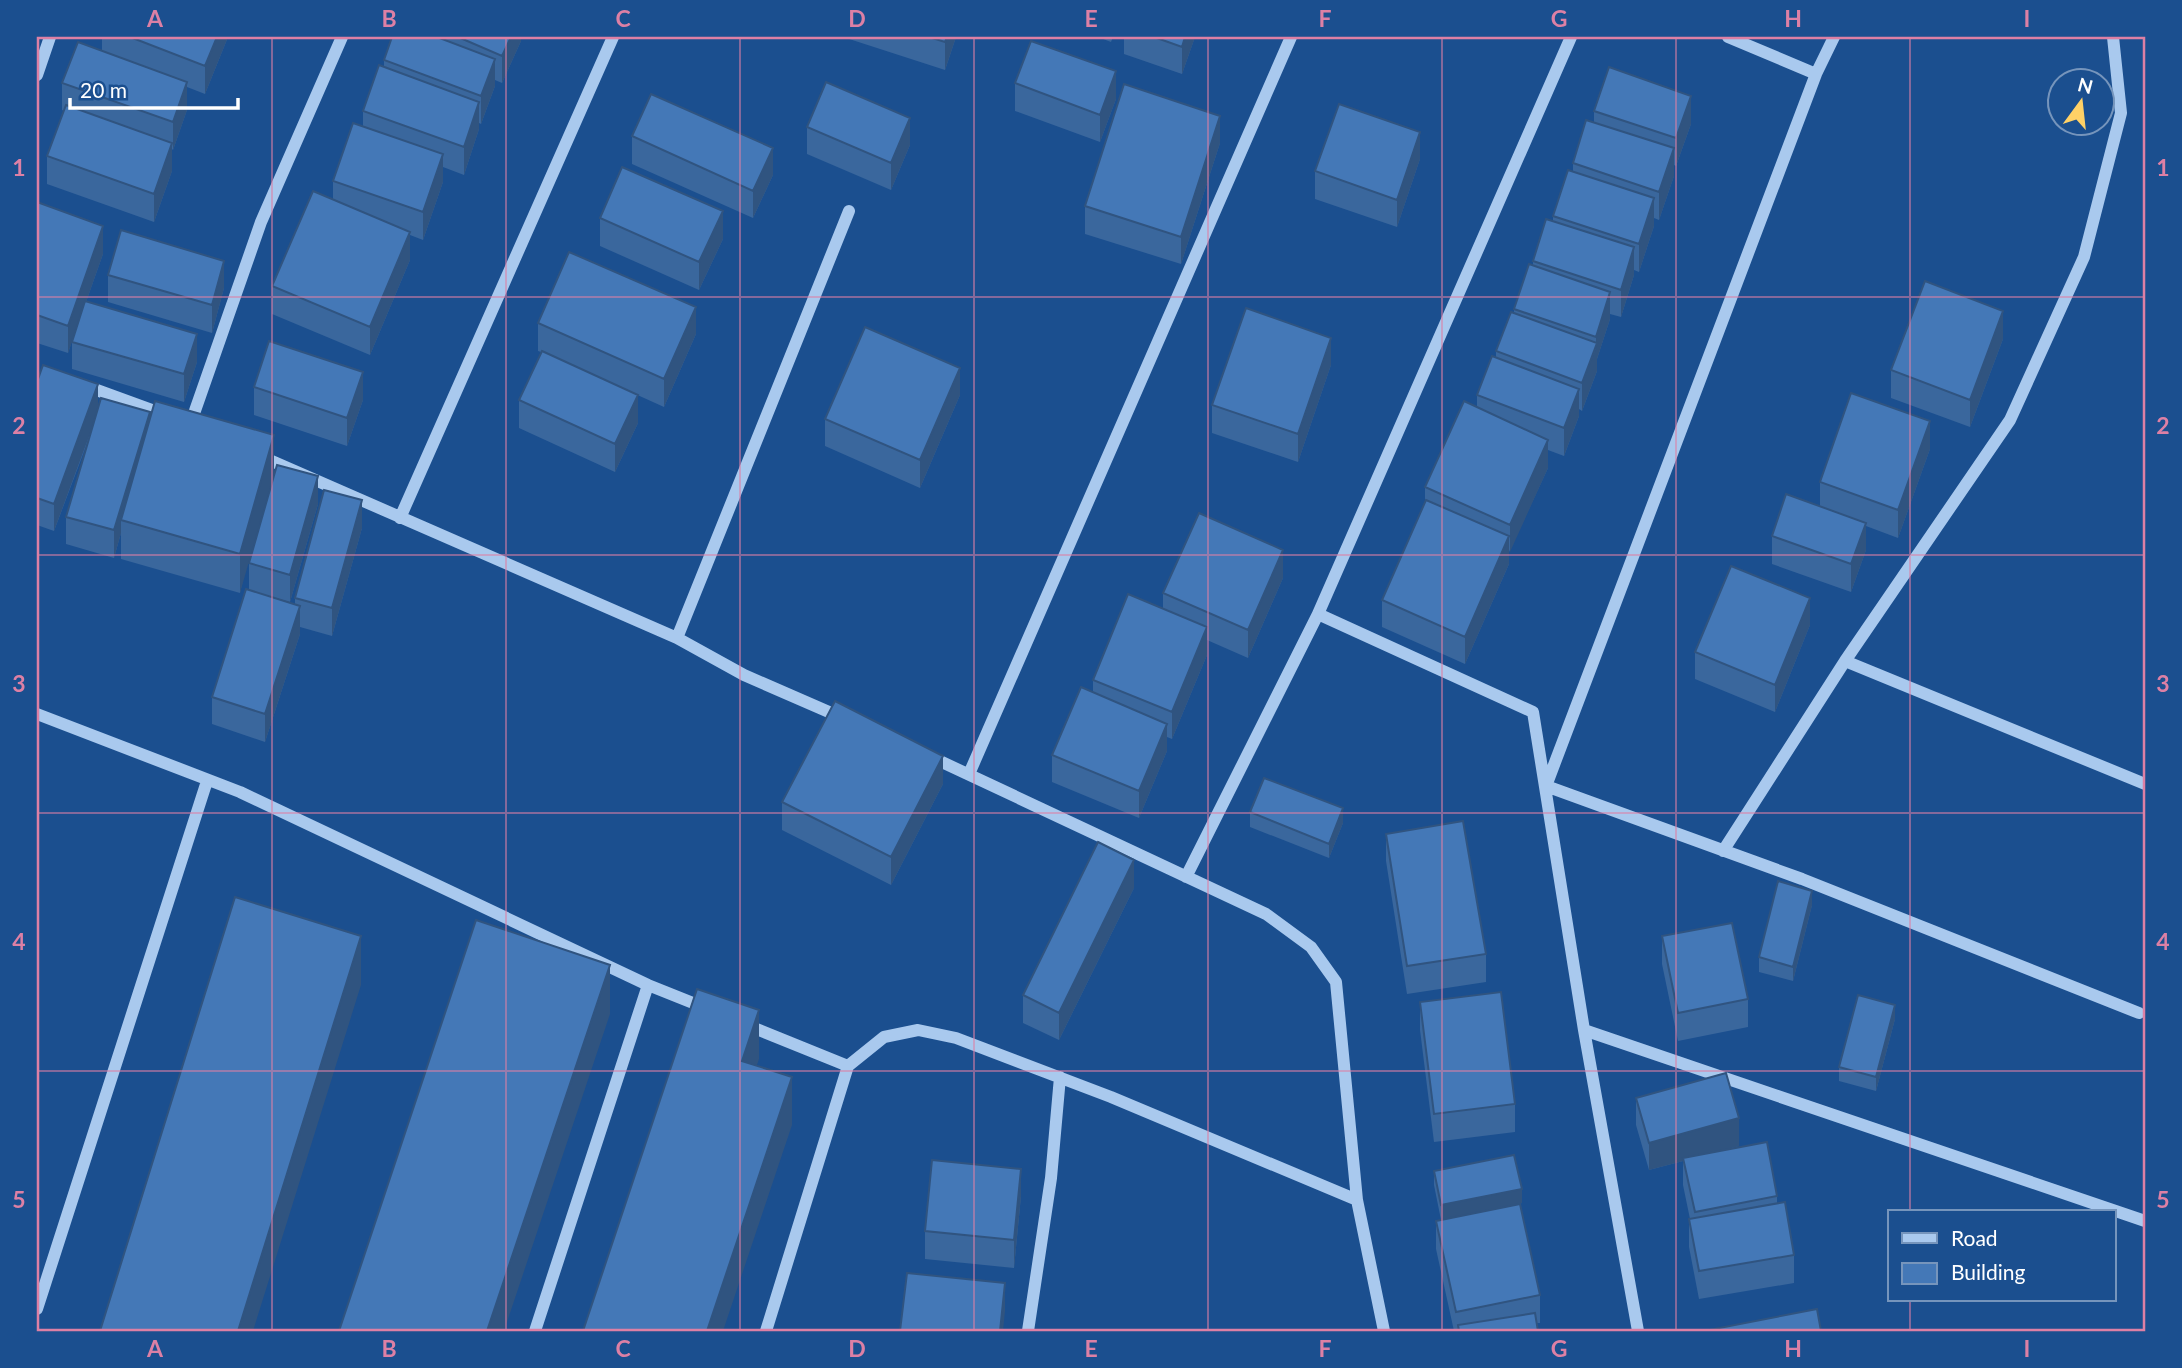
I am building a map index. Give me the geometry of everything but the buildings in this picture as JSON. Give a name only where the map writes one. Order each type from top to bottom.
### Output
[{"type":"street","points":[[37,75],[50,37]]},
{"type":"street","points":[[74,382],[196,427],[261,222],[342,37]]},
{"type":"street","points":[[400,518],[613,37]]},
{"type":"street","points":[[969,774],[1291,37]]},
{"type":"street","points":[[1186,877],[1318,614],[1571,37]]},
{"type":"street","points":[[1728,37],[1816,74]]},
{"type":"street","points":[[1546,786],[1816,74],[1834,37]]},
{"type":"street","points":[[1723,851],[1846,661],[2010,420],[2084,257],[2122,113],[2113,37]]},
{"type":"street","points":[[677,638],[849,211]]},
{"type":"street","points":[[239,447],[677,638],[744,675],[856,724]]},
{"type":"street","points":[[1318,614],[1533,712],[1584,1030],[1638,1331]]},
{"type":"street","points":[[1846,661],[2145,784]]},
{"type":"street","points":[[37,714],[240,792],[648,985],[848,1066]]},
{"type":"street","points":[[919,752],[1266,914],[1311,947],[1336,982],[1357,1200],[1384,1331]]},
{"type":"street","points":[[37,1309],[207,781]]},
{"type":"street","points":[[1546,786],[1802,879],[2139,1013]]},
{"type":"street","points":[[535,1331],[648,985]]},
{"type":"street","points":[[766,1331],[848,1066],[884,1037],[918,1030],[956,1038],[1060,1077],[1357,1200]]},
{"type":"street","points":[[1584,1030],[2113,1210]]},
{"type":"street","points":[[1028,1331],[1051,1178],[1060,1077]]},
{"type":"street","points":[[2116,1211],[2145,1221]]}]
